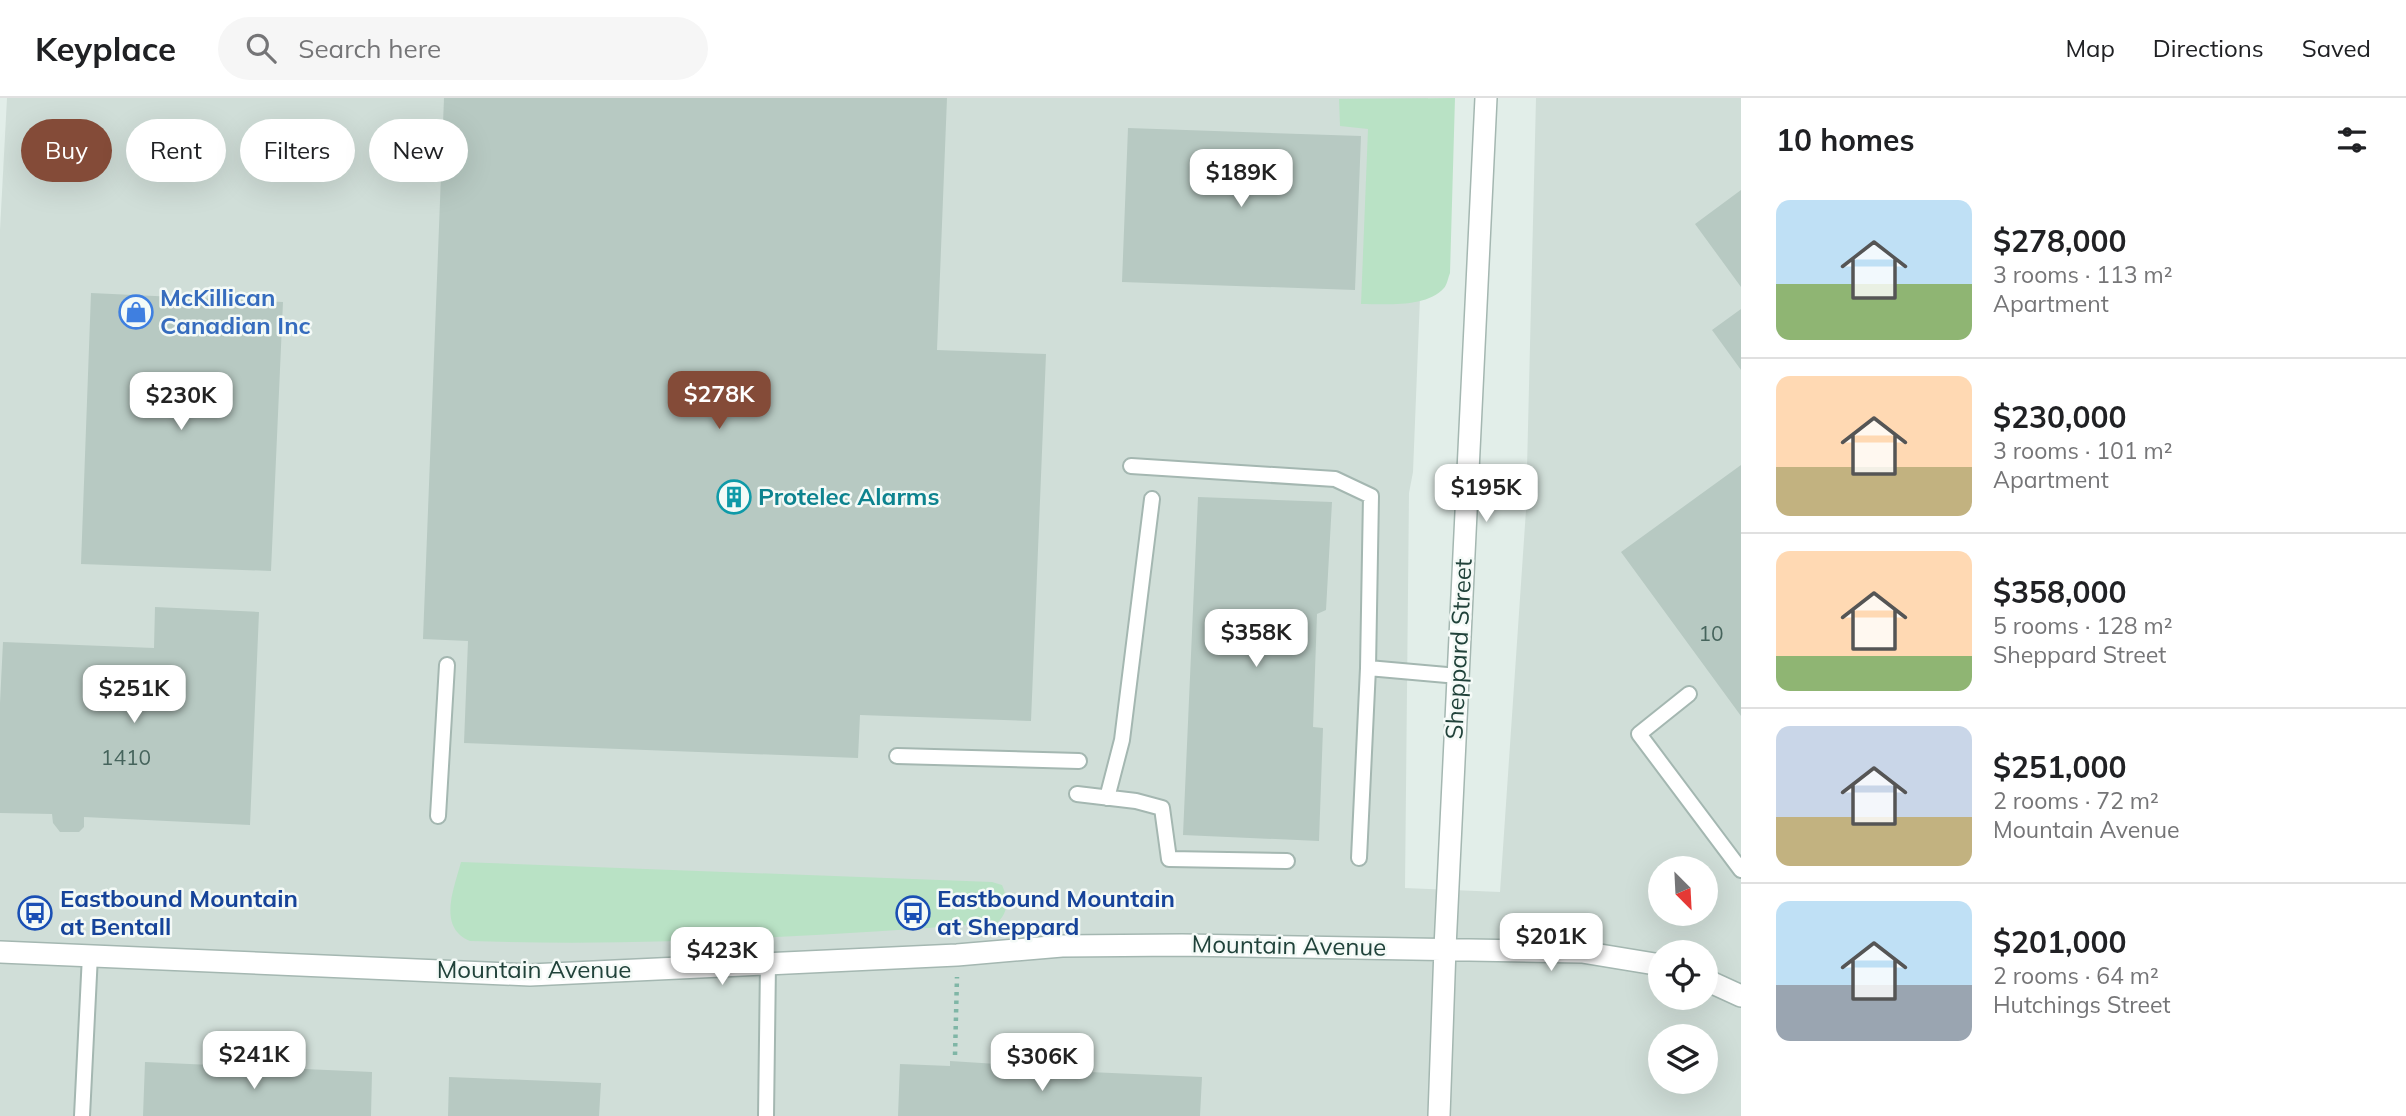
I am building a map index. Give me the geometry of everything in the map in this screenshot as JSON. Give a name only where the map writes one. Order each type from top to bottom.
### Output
[{"type":"street","name":"Sheppard Street","points":[[1439,1116],[1486,98]]},
{"type":"street","name":"Mountain Avenue","points":[[0,952],[530,975],[957,955],[1062,946],[1445,948],[1582,953],[1648,963]]},
{"type":"street","points":[[1718,985],[1741,996]]},
{"type":"lane","points":[[1131,466],[1335,479],[1371,496],[1368,668],[1360,858]]},
{"type":"lane","points":[[1107,798],[1122,740],[1152,499]]},
{"type":"lane","points":[[438,816],[447,665]]},
{"type":"lane","points":[[1368,668],[1458,676]]},
{"type":"lane","points":[[1689,694],[1639,734],[1741,870]]},
{"type":"lane","points":[[897,756],[1079,761]]},
{"type":"lane","points":[[1077,794],[1136,801],[1161,808],[1169,859],[1287,861]]},
{"type":"lane","points":[[82,1116],[90,956]]},
{"type":"lane","points":[[766,1116],[768,964]]},
{"type":"path","points":[[955,1055],[957,955]]},
{"type":"shaded area","points":[[7,98],[1428,98],[1413,472],[1409,493],[1405,888],[1500,892],[1526,510],[1536,98],[1741,98],[1741,1116],[0,1116],[0,230]]},
{"type":"green space","points":[[1455,98],[1450,273],[1446,285],[1436,294],[1416,302],[1361,304],[1368,129],[1340,126],[1339,99]]},
{"type":"green space","points":[[461,862],[992,882],[1002,885],[1006,905],[1004,914],[997,923],[931,928],[602,943],[470,941],[460,935],[451,917],[452,895]]},
{"type":"building","name":"Protelec Alarms","points":[[444,98],[947,98],[937,350],[1046,354],[1031,721],[860,715],[858,758],[464,743],[468,641],[423,639],[441,182],[468,182],[468,119],[443,119]]},
{"type":"building","points":[[1128,128],[1361,136],[1355,290],[1122,282]]},
{"type":"building","points":[[1741,190],[1741,287],[1695,224]]},
{"type":"building","points":[[91,293],[283,302],[271,571],[81,564]]},
{"type":"building","points":[[1741,309],[1741,370],[1712,330]]},
{"type":"building","points":[[1741,465],[1741,716],[1621,552]]},
{"type":"building","points":[[1198,497],[1332,502],[1326,610],[1317,614],[1313,727],[1323,728],[1319,841],[1183,835]]},
{"type":"building","points":[[155,607],[259,612],[250,825],[84,817],[84,827],[79,832],[60,832],[53,823],[52,814],[0,813],[3,642],[154,648]]},
{"type":"building","points":[[950,1061],[997,1064],[996,1068],[1202,1077],[1200,1116],[898,1116],[900,1064],[950,1066]]},
{"type":"building","points":[[145,1062],[372,1072],[371,1116],[143,1116]]},
{"type":"building","points":[[449,1077],[601,1083],[599,1116],[448,1116]]},
{"type":"place","name":"McKillican Canadian Inc","points":[[136,312]]},
{"type":"place","name":"Protelec Alarms","points":[[734,497]]},
{"type":"place","name":"Eastbound Mountain at Bentall","points":[[35,913]]},
{"type":"place","name":"Eastbound Mountain at Sheppard","points":[[913,913]]}]
